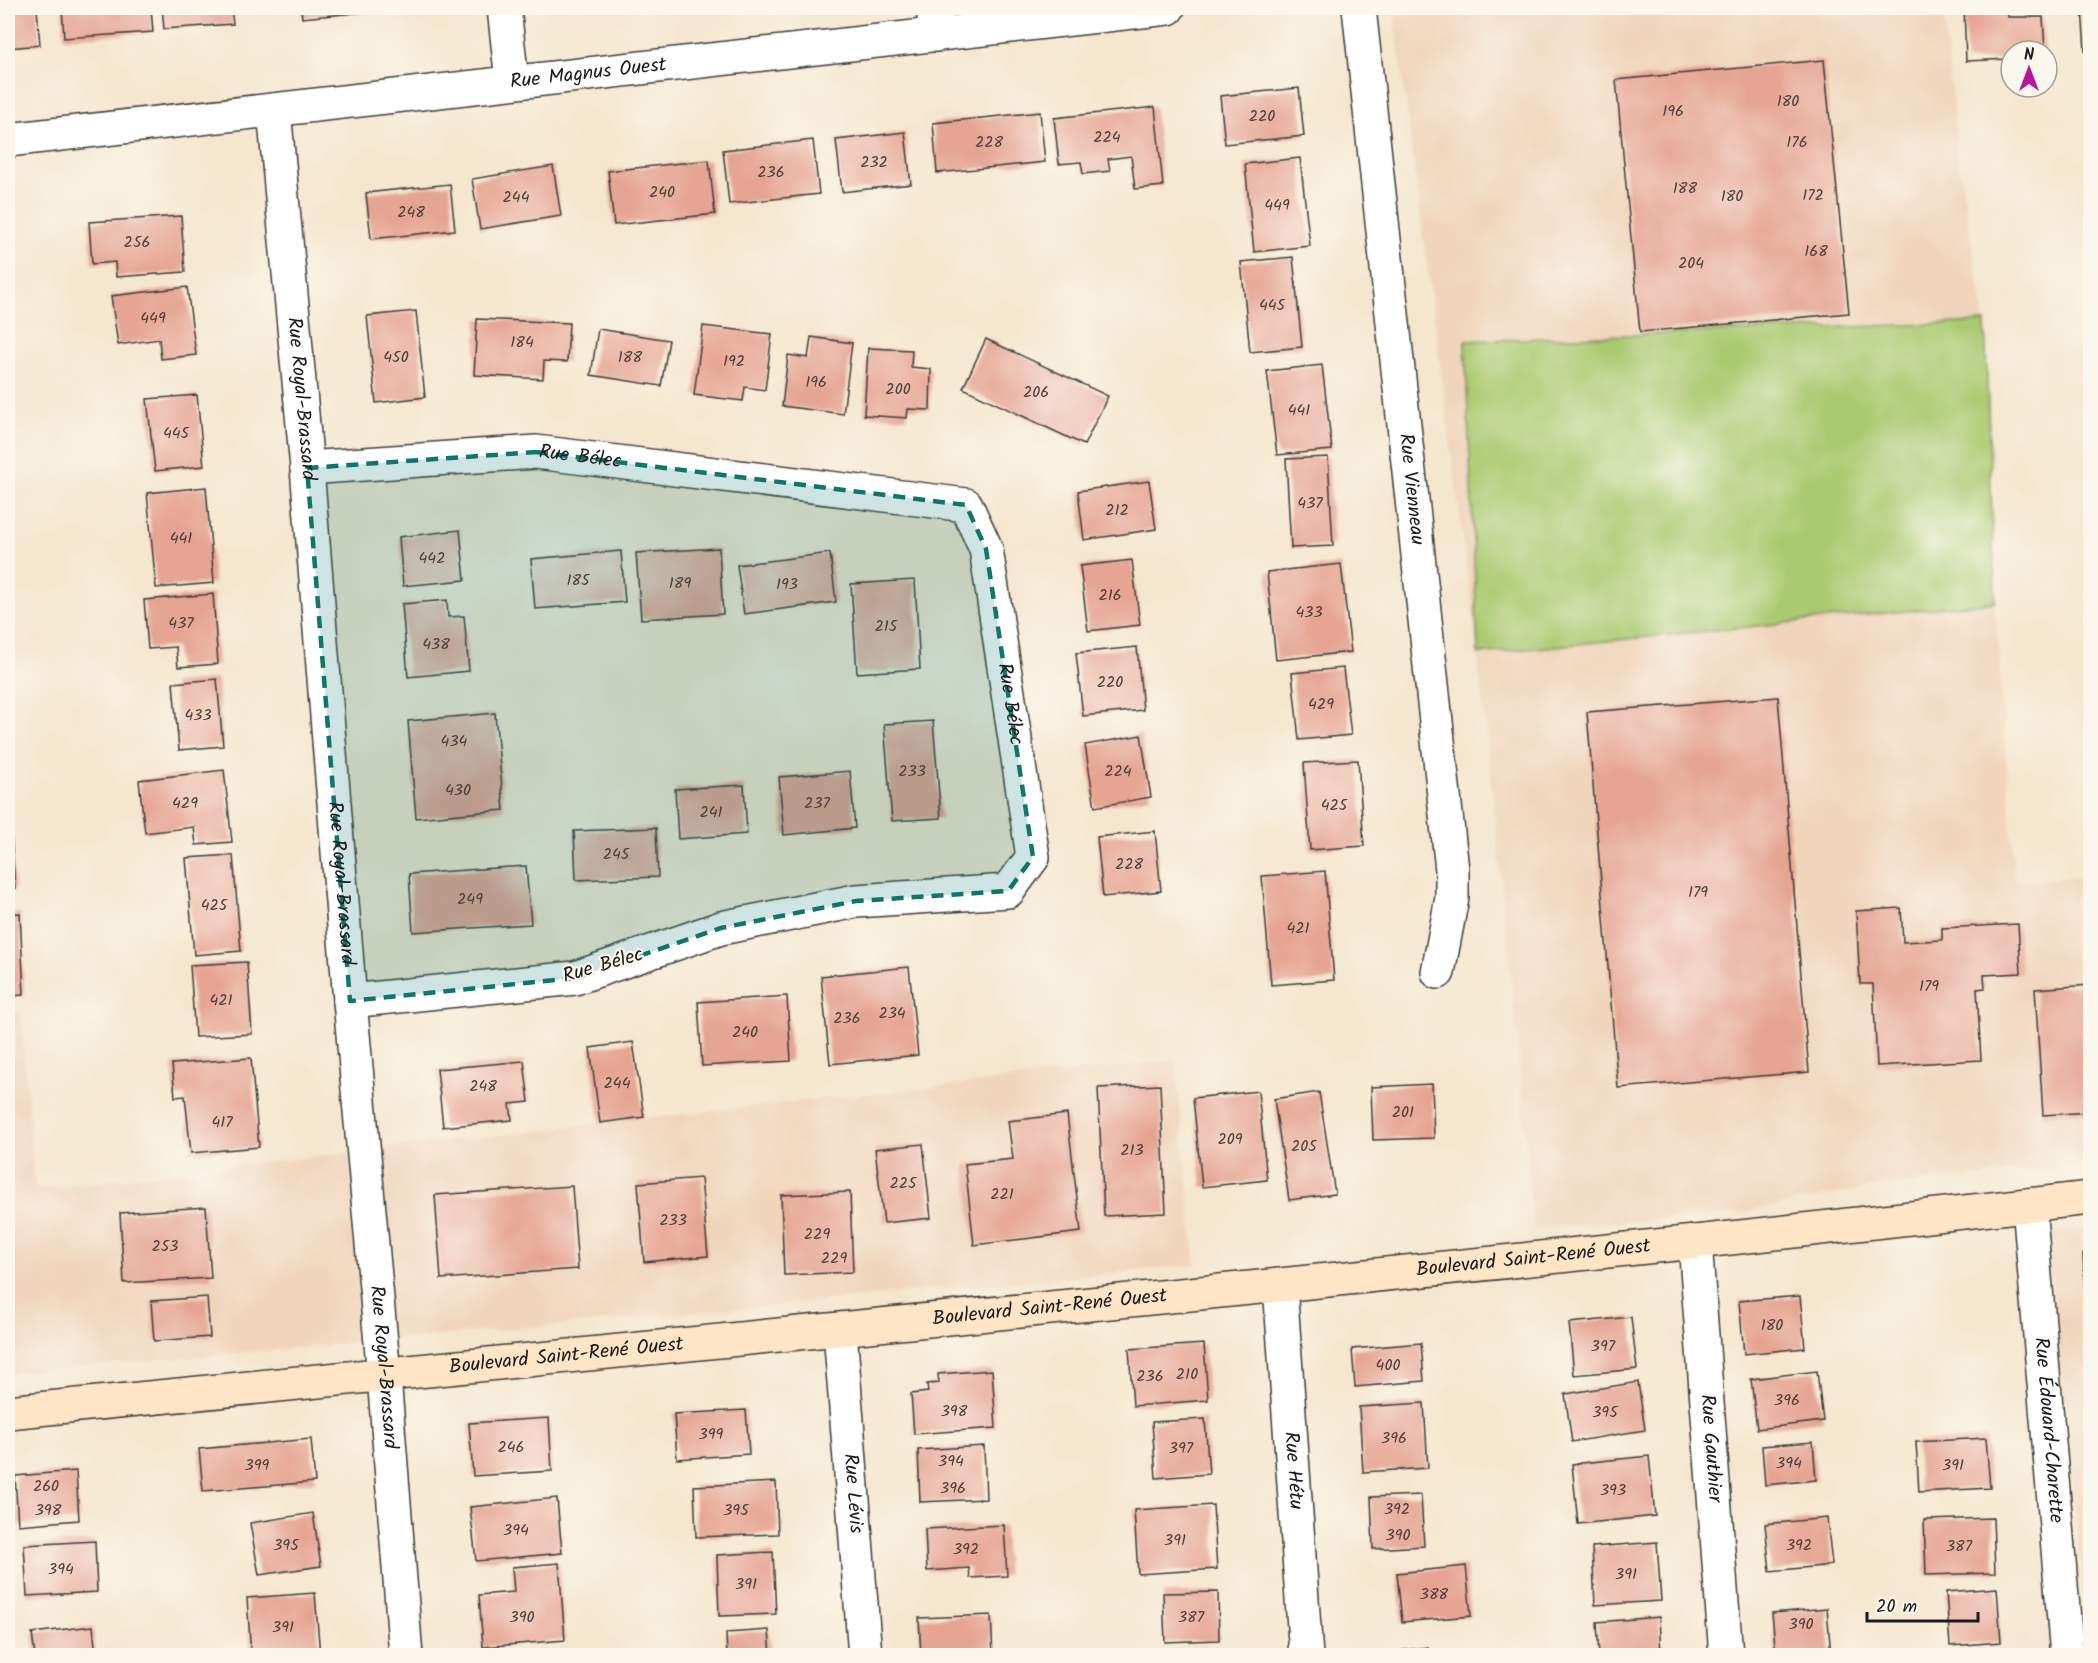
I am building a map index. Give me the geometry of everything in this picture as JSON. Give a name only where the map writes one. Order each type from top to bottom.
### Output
[{"type":"street","points":[[504,8],[512,82]]},
{"type":"street","name":"Rue Magnus Ouest","points":[[8,140],[512,82],[935,21],[1168,8]]},
{"type":"street","name":"Rue Vienneau","points":[[1359,8],[1452,870],[1452,898],[1438,972]]},
{"type":"street","name":"Rue Royal-Brassard","points":[[274,110],[275,144],[308,468],[350,1001],[384,1376],[406,1656]]},
{"type":"street","name":"Rue Bélec","points":[[308,468],[536,452],[966,505],[986,549],[1033,856],[1008,891],[856,901],[721,928],[575,978],[350,1001]]},
{"type":"street","name":"Boulevard Saint-René Ouest","points":[[8,1412],[1280,1285],[2091,1198]]},
{"type":"street","name":"Rue Édouard-Charette","points":[[2029,1205],[2067,1656]]},
{"type":"street","name":"Rue Gauthier","points":[[1695,1242],[1726,1656]]},
{"type":"street","name":"Rue Hétu","points":[[1280,1285],[1306,1656]]},
{"type":"street","name":"Rue Lévis","points":[[840,1330],[865,1656]]},
{"type":"highlighted area","points":[[536,452],[966,505],[986,549],[1033,857],[1008,891],[856,901],[721,928],[575,978],[350,1001],[307,468]]},
{"type":"shaded area","points":[[1461,8],[1943,8],[1958,158],[1985,322],[1995,602],[2015,881],[2090,877],[2090,1165],[1877,1186],[1738,1213],[1533,1229],[1517,1038],[1478,654],[1394,14]]},
{"type":"shaded area","points":[[21,1012],[35,1189],[602,1123],[1175,1061],[1196,1265],[619,1320],[8,1373],[8,1013]]},
{"type":"shaded area","points":[[2090,1227],[2090,1561],[2080,1562],[2046,1232]]},
{"type":"green space","points":[[1985,322],[1995,602],[1478,654],[1465,341]]},
{"type":"building","points":[[8,8],[37,8],[40,45],[8,48]]},
{"type":"building","points":[[62,8],[151,8],[153,32],[64,38]]},
{"type":"building","points":[[162,8],[231,8],[233,24],[164,29]]},
{"type":"building","points":[[301,8],[397,8],[397,9],[302,18]]},
{"type":"building","points":[[1964,8],[2007,8],[2008,17],[2043,17],[2044,39],[1999,39],[1999,60],[1966,61]]},
{"type":"building","points":[[2082,8],[2090,8],[2090,51],[2085,51]]},
{"type":"building","points":[[1824,60],[1849,313],[1640,332],[1616,80]]},
{"type":"building","points":[[1299,88],[1304,136],[1225,144],[1220,96]]},
{"type":"building","points":[[1155,107],[1163,186],[1135,189],[1131,156],[1108,159],[1110,171],[1083,174],[1081,162],[1059,164],[1054,118]]},
{"type":"building","points":[[1040,112],[1045,162],[937,173],[933,123]]},
{"type":"building","points":[[905,132],[911,184],[842,192],[836,140]]},
{"type":"building","points":[[813,140],[819,194],[729,204],[723,150]]},
{"type":"building","points":[[1300,158],[1310,246],[1254,252],[1245,164]]},
{"type":"building","points":[[709,160],[715,214],[614,225],[608,171]]},
{"type":"building","points":[[553,166],[561,216],[480,229],[472,179]]},
{"type":"building","points":[[450,184],[455,230],[371,239],[366,193]]},
{"type":"building","points":[[181,216],[185,272],[116,277],[115,262],[92,264],[89,222]]},
{"type":"building","points":[[1293,257],[1302,347],[1250,352],[1241,262]]},
{"type":"building","points":[[187,287],[196,355],[161,359],[159,339],[118,345],[111,296]]},
{"type":"building","points":[[416,311],[425,397],[376,403],[367,316]]},
{"type":"building","points":[[477,319],[569,323],[567,362],[544,361],[543,379],[474,375]]},
{"type":"building","points":[[703,326],[772,334],[765,390],[745,387],[743,401],[694,395]]},
{"type":"building","points":[[598,329],[669,340],[661,386],[591,375]]},
{"type":"building","points":[[811,337],[852,343],[843,414],[782,406],[788,355],[808,358]]},
{"type":"building","points":[[986,339],[1108,396],[1084,445],[963,388]]},
{"type":"building","points":[[868,348],[912,350],[911,367],[931,369],[930,410],[908,409],[907,418],[864,415]]},
{"type":"building","points":[[1322,365],[1332,450],[1277,455],[1267,371]]},
{"type":"building","points":[[197,395],[204,466],[155,471],[147,399]]},
{"type":"building","points":[[1328,457],[1333,546],[1291,548],[1286,459]]},
{"type":"building","points":[[1149,481],[1156,529],[1084,540],[1078,491]]},
{"type":"building","points":[[206,487],[214,583],[156,588],[147,493]]},
{"type":"building","points":[[460,530],[465,580],[403,586],[399,537]]},
{"type":"building","points":[[719,548],[723,614],[641,619],[636,553]]},
{"type":"building","points":[[621,551],[625,602],[535,609],[531,559]]},
{"type":"building","points":[[830,553],[836,602],[744,614],[737,565]]},
{"type":"building","points":[[1132,560],[1140,625],[1088,631],[1080,566]]},
{"type":"building","points":[[1341,564],[1351,652],[1276,660],[1267,572]]},
{"type":"building","points":[[915,580],[920,669],[857,673],[851,584]]},
{"type":"building","points":[[213,594],[218,664],[178,667],[176,647],[148,649],[144,600]]},
{"type":"building","points":[[447,600],[448,617],[464,616],[469,671],[408,677],[402,604]]},
{"type":"building","points":[[1137,647],[1143,710],[1083,716],[1076,653]]},
{"type":"building","points":[[1343,668],[1351,735],[1299,740],[1292,673]]},
{"type":"building","points":[[217,679],[223,746],[179,750],[173,683]]},
{"type":"building","points":[[1778,697],[1809,1072],[1618,1088],[1587,712]]},
{"type":"building","points":[[495,713],[504,810],[416,818],[408,721]]},
{"type":"building","points":[[933,721],[941,818],[892,821],[884,724]]},
{"type":"building","points":[[1141,735],[1151,797],[1095,807],[1085,745]]},
{"type":"building","points":[[1358,760],[1364,846],[1310,850],[1304,763]]},
{"type":"building","points":[[224,770],[232,842],[196,845],[194,827],[145,833],[139,780]]},
{"type":"building","points":[[850,771],[855,828],[784,835],[779,777]]},
{"type":"building","points":[[744,785],[747,834],[678,839],[675,789]]},
{"type":"building","points":[[8,818],[10,818],[15,889],[8,889]]},
{"type":"building","points":[[656,828],[658,877],[576,880],[574,831]]},
{"type":"building","points":[[1155,831],[1161,891],[1103,897],[1097,837]]},
{"type":"building","points":[[233,855],[241,951],[194,955],[186,858]]},
{"type":"building","points":[[526,866],[531,924],[413,932],[409,874]]},
{"type":"building","points":[[1325,871],[1334,980],[1271,985],[1262,876]]},
{"type":"building","points":[[1901,908],[1903,942],[1942,940],[1942,928],[2018,924],[2021,973],[1984,975],[1985,988],[1977,989],[1981,1060],[1877,1066],[1873,984],[1860,984],[1856,911]]},
{"type":"building","points":[[20,913],[24,995],[8,996],[8,914]]},
{"type":"building","points":[[247,962],[252,1034],[195,1037],[190,965]]},
{"type":"building","points":[[909,967],[918,1055],[830,1064],[821,976]]},
{"type":"building","points":[[2090,985],[2090,1112],[2043,1115],[2035,989]]},
{"type":"building","points":[[787,996],[791,1061],[702,1066],[698,1002]]},
{"type":"building","points":[[633,1042],[644,1117],[600,1123],[590,1048]]},
{"type":"building","points":[[251,1058],[259,1147],[191,1153],[185,1096],[175,1097],[172,1064]]},
{"type":"building","points":[[524,1061],[529,1102],[510,1104],[512,1120],[443,1127],[437,1069]]},
{"type":"building","points":[[1432,1084],[1434,1138],[1373,1140],[1371,1087]]},
{"type":"building","points":[[1160,1085],[1166,1213],[1104,1216],[1098,1088]]},
{"type":"building","points":[[1258,1091],[1267,1180],[1202,1187],[1193,1098]]},
{"type":"building","points":[[1319,1092],[1335,1194],[1289,1200],[1274,1099]]},
{"type":"building","points":[[1067,1114],[1081,1232],[974,1245],[965,1164],[1013,1159],[1008,1121]]},
{"type":"building","points":[[923,1144],[931,1218],[884,1223],[875,1149]]},
{"type":"building","points":[[701,1178],[708,1256],[644,1262],[638,1183]]},
{"type":"building","points":[[572,1186],[578,1269],[441,1279],[435,1195]]},
{"type":"building","points":[[850,1192],[853,1272],[784,1275],[781,1195]]},
{"type":"building","points":[[206,1207],[211,1278],[124,1283],[120,1213]]},
{"type":"building","points":[[2090,1253],[2090,1311],[2086,1311],[2083,1254]]},
{"type":"building","points":[[1800,1296],[1805,1348],[1744,1354],[1739,1301]]},
{"type":"building","points":[[207,1297],[210,1337],[154,1341],[151,1301]]},
{"type":"building","points":[[1631,1317],[1637,1369],[1574,1375],[1569,1323]]},
{"type":"building","points":[[1421,1343],[1424,1381],[1355,1387],[1352,1349]]},
{"type":"building","points":[[1204,1344],[1208,1400],[1133,1406],[1129,1349]]},
{"type":"building","points":[[992,1370],[996,1428],[914,1434],[911,1394],[928,1392],[927,1384],[939,1383],[938,1374]]},
{"type":"building","points":[[1817,1371],[1823,1421],[1757,1429],[1751,1379]]},
{"type":"building","points":[[1638,1382],[1645,1430],[1572,1442],[1565,1394]]},
{"type":"building","points":[[1424,1403],[1428,1468],[1363,1472],[1359,1407]]},
{"type":"building","points":[[746,1410],[749,1454],[677,1459],[674,1414]]},
{"type":"building","points":[[549,1418],[552,1471],[473,1476],[469,1423]]},
{"type":"building","points":[[1205,1419],[1209,1474],[1156,1478],[1152,1422]]},
{"type":"building","points":[[1986,1438],[1990,1488],[1919,1492],[1916,1442]]},
{"type":"building","points":[[311,1439],[315,1482],[203,1491],[199,1449]]},
{"type":"building","points":[[1813,1442],[1816,1480],[1765,1485],[1762,1446]]},
{"type":"building","points":[[984,1446],[986,1499],[920,1502],[918,1450]]},
{"type":"building","points":[[1649,1456],[1655,1516],[1578,1524],[1572,1464]]},
{"type":"building","points":[[76,1471],[79,1520],[18,1525],[15,1476]]},
{"type":"building","points":[[776,1482],[778,1534],[696,1537],[694,1486]]},
{"type":"building","points":[[1421,1495],[1424,1546],[1373,1549],[1371,1497]]},
{"type":"building","points":[[557,1498],[562,1553],[476,1561],[470,1507]]},
{"type":"building","points":[[1213,1505],[1217,1569],[1138,1574],[1134,1510]]},
{"type":"building","points":[[313,1513],[321,1566],[259,1575],[250,1523]]},
{"type":"building","points":[[1827,1518],[1832,1565],[1770,1571],[1765,1524]]},
{"type":"building","points":[[1993,1518],[1995,1573],[1926,1575],[1924,1520]]},
{"type":"building","points":[[1004,1525],[1007,1576],[970,1578],[969,1568],[927,1571],[925,1529]]},
{"type":"building","points":[[95,1541],[97,1592],[27,1596],[24,1545]]},
{"type":"building","points":[[1657,1542],[1661,1601],[1595,1605],[1592,1547]]},
{"type":"building","points":[[773,1552],[776,1614],[719,1616],[717,1555]]},
{"type":"building","points":[[559,1563],[565,1640],[483,1647],[479,1595],[514,1592],[512,1567]]},
{"type":"building","points":[[1466,1566],[1471,1616],[1402,1622],[1397,1573]]},
{"type":"building","points":[[1997,1588],[2001,1642],[1950,1646],[1946,1592]]},
{"type":"building","points":[[1218,1592],[1219,1640],[1165,1642],[1163,1593]]},
{"type":"building","points":[[315,1593],[320,1656],[251,1656],[247,1598]]},
{"type":"building","points":[[1827,1608],[1831,1656],[1776,1656],[1772,1613]]},
{"type":"building","points":[[991,1615],[993,1656],[921,1656],[919,1618]]},
{"type":"building","points":[[1659,1617],[1661,1656],[1599,1656],[1597,1622]]},
{"type":"building","points":[[93,1626],[96,1656],[35,1656],[32,1633]]},
{"type":"building","points":[[769,1630],[771,1656],[727,1656],[726,1633]]},
{"type":"building","points":[[1428,1647],[1429,1656],[1382,1656],[1382,1653]]}]
